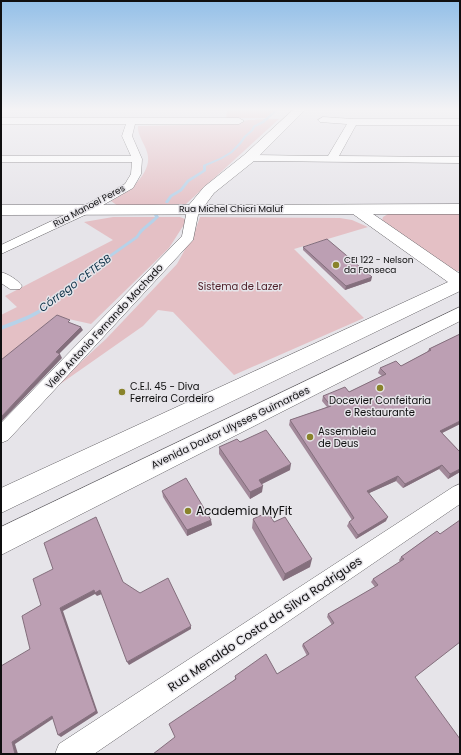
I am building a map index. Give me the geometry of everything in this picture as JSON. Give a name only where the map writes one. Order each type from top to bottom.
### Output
[{"type":"street","points":[[119,159],[124,144]]},
{"type":"street","points":[[1,159],[137,159],[131,144]]},
{"type":"street","points":[[193,210],[209,190],[249,158],[263,144]]},
{"type":"street","points":[[330,160],[340,144]]},
{"type":"street","points":[[249,158],[330,160],[460,160]]},
{"type":"street","name":"Rua Manoel Peres","points":[[1,250],[85,210],[128,186],[136,174],[137,159]]},
{"type":"street","points":[[1,501],[460,283],[356,209]]},
{"type":"street","name":"Rua Michel Chicri Maluf","points":[[1,210],[460,209]]},
{"type":"street","name":"Viela Antonio Fernando Machado","points":[[1,435],[188,237],[193,210]]},
{"type":"street","points":[[1,276],[15,286]]},
{"type":"street","name":"Avenida Doutor Ulysses Guimarães","points":[[1,541],[460,313]]},
{"type":"street","name":"Rua Menaldo Costa da Silva Rodrigues","points":[[69,754],[460,493]]},
{"type":"green space","points":[[144,144],[251,144],[186,204],[118,206],[111,201],[131,188],[143,175],[147,167],[147,152]]},
{"type":"green space","points":[[388,214],[460,214],[460,271],[455,271],[444,265],[382,220],[383,217]]},
{"type":"green space","points":[[113,217],[180,217],[185,219],[185,223],[169,248],[91,324],[55,316],[13,353],[10,363],[1,360],[1,315],[17,307],[5,296],[113,240],[84,222]]},
{"type":"green space","name":"Sistema de Lazer","points":[[200,217],[340,218],[352,220],[368,227],[294,249],[364,318],[234,375],[173,312],[158,310],[143,326],[46,394],[106,339],[177,264],[195,231]]},
{"type":"building","name":"CEI 122 - Nelson da Fonseca","points":[[327,239],[372,277],[346,286],[303,247]]},
{"type":"building","points":[[57,315],[70,320],[68,322],[81,327],[56,352],[60,354],[1,417],[1,360]]},
{"type":"building","points":[[460,334],[460,421],[440,431],[460,452],[460,469],[450,474],[442,465],[405,484],[398,476],[367,491],[388,517],[358,535],[349,522],[354,518],[290,420],[331,406],[323,396],[345,387],[349,392],[386,374],[380,368],[396,361],[401,366],[431,350],[429,349]]},
{"type":"building","points":[[266,430],[291,464],[259,480],[263,486],[250,492],[219,447],[237,439],[240,442]]},
{"type":"building","name":"Academia MyFit","points":[[186,478],[211,520],[187,530],[162,491]]},
{"type":"building","points":[[268,512],[274,522],[285,517],[312,559],[285,574],[253,519]]},
{"type":"building","points":[[96,517],[123,582],[140,593],[168,578],[191,626],[127,662],[100,590],[95,593],[94,590],[60,608],[96,711],[58,735],[52,716],[12,742],[15,754],[1,754],[1,666],[30,649],[22,616],[41,605],[33,579],[53,569],[44,543]]},
{"type":"building","points":[[460,520],[460,642],[415,677],[460,739],[460,754],[153,754],[175,737],[169,724],[236,679],[235,676],[266,654],[277,674],[309,654],[303,644],[334,623],[328,614],[378,585],[373,579],[404,559],[401,557],[437,531],[440,534]]},
{"type":"waterway","name":"Córrego CETESB","points":[[167,202],[171,196],[181,190],[188,181],[205,170],[204,166],[221,159],[240,144]]},
{"type":"waterway","name":"Córrego CETESB","points":[[1,328],[48,307],[69,285],[137,237],[141,231],[157,217],[155,213]]},
{"type":"place","name":"CEI 122 - Nelson da Fonseca","points":[[336,265]]},
{"type":"place","name":"Docevier Confeitaria e Restaurante","points":[[380,388]]},
{"type":"place","name":"C.E.I. 45 - Diva Ferreira Cordeiro","points":[[122,392]]},
{"type":"place","name":"Assembleia de Deus","points":[[310,437]]},
{"type":"place","name":"Academia MyFit","points":[[188,511]]}]
